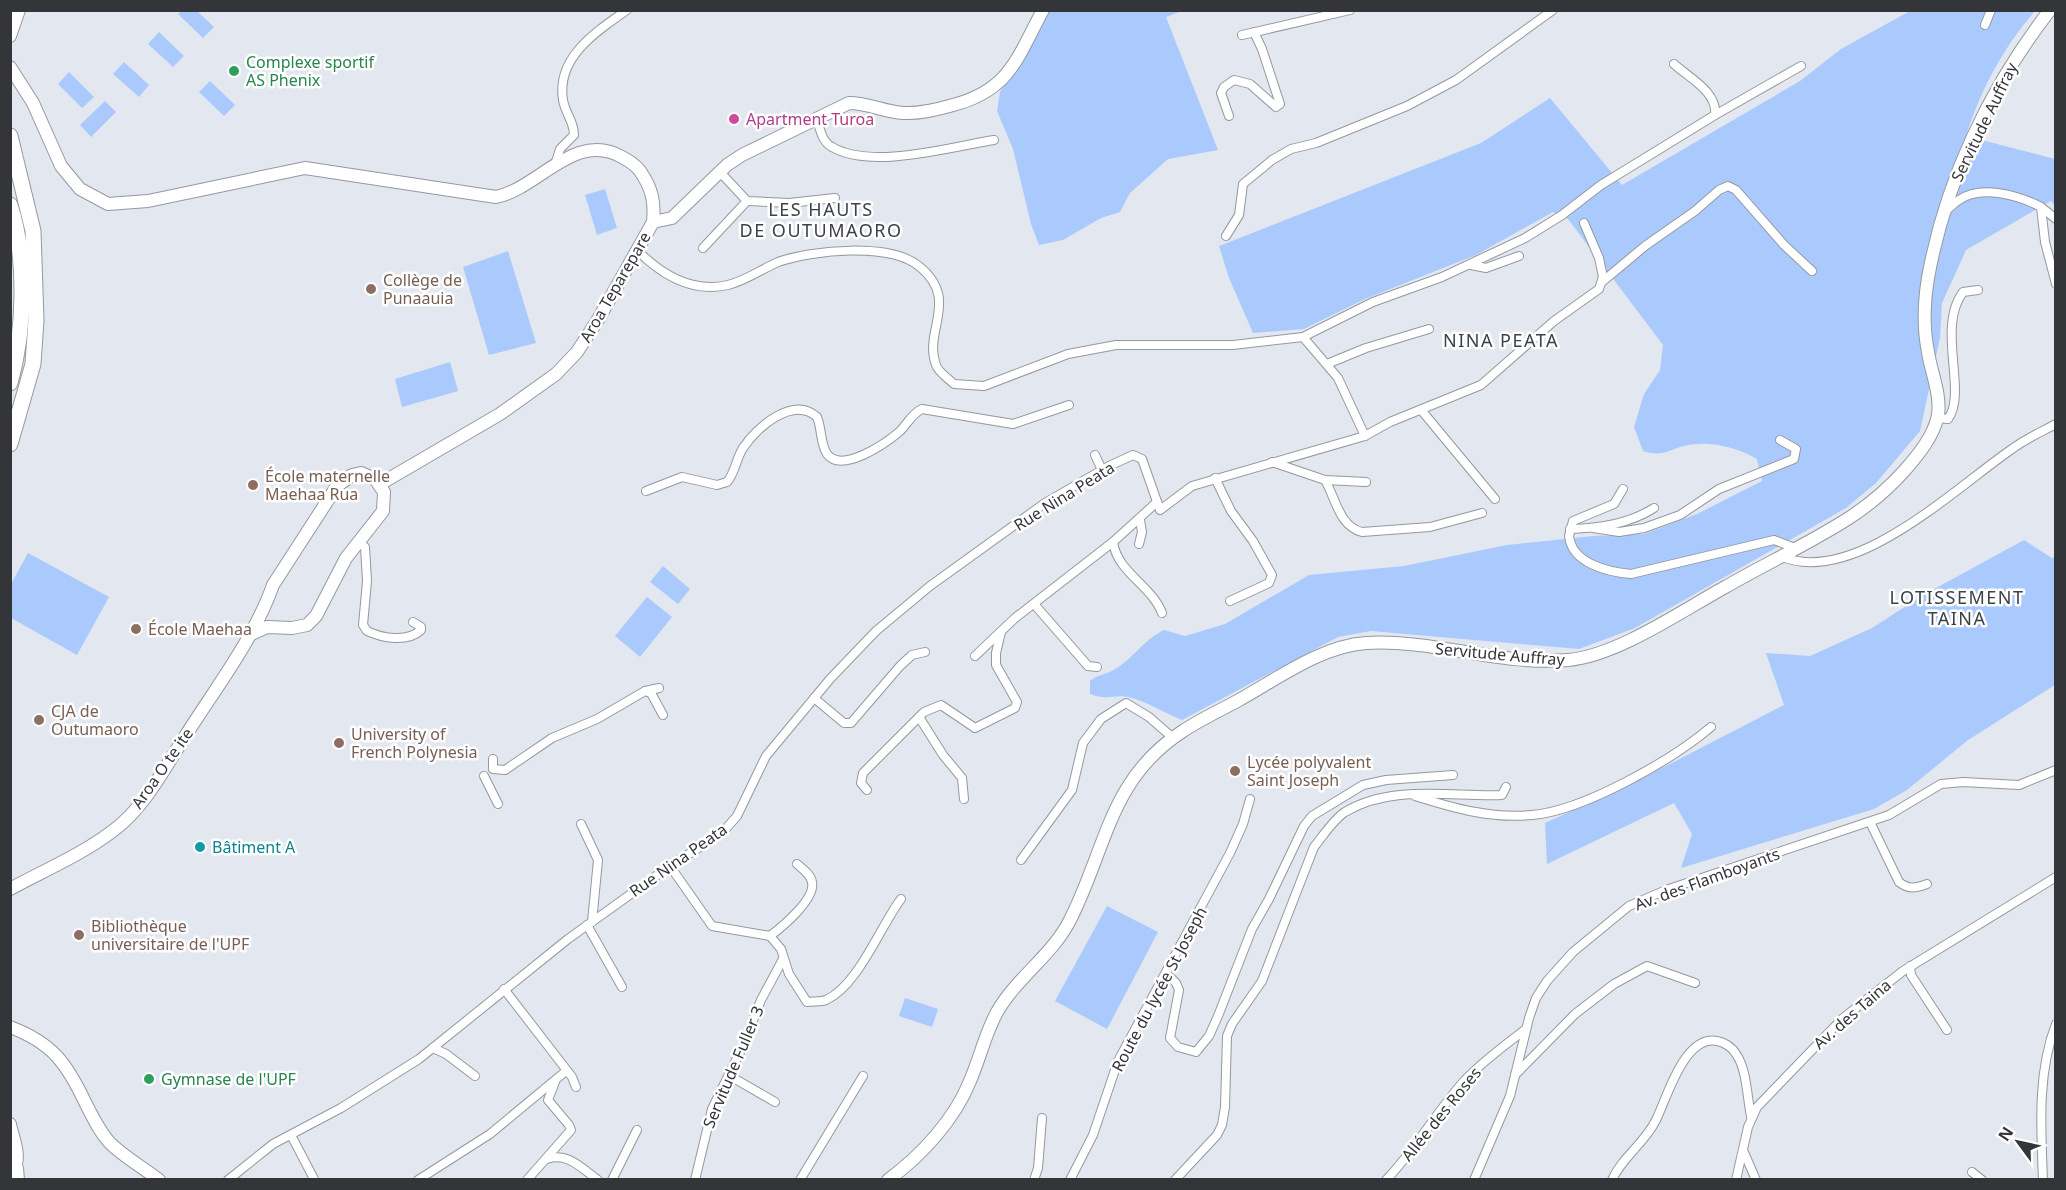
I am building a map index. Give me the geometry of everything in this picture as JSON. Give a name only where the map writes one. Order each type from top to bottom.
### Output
[{"type":"highway","points":[[10,136],[33,231],[36,320],[33,364],[10,444]]},
{"type":"highway","points":[[10,206],[23,271],[16,362],[10,383]]},
{"type":"main road","points":[[10,36],[19,10]]},
{"type":"main road","points":[[653,222],[672,218],[720,172],[742,155],[849,104],[860,103],[901,113],[921,113],[981,96],[1007,76],[1043,10]]},
{"type":"main road","name":"Servitude Auffray","points":[[888,1179],[912,1162],[948,1118],[969,1085],[985,1039],[999,1009],[1070,922],[1123,793],[1137,770],[1153,753],[1173,738],[1299,666],[1340,649],[1365,643],[1546,661],[1594,655],[1650,628],[1849,518],[1878,496],[1920,451],[1937,418],[1938,404],[1926,340],[1925,301],[1944,213],[1962,162],[2005,76],[2050,10]]},
{"type":"main road","name":"Aroa Teparepare","points":[[10,67],[33,103],[61,166],[80,189],[108,204],[148,201],[305,168],[496,197],[524,187],[571,155],[594,149],[615,153],[635,165],[649,184],[655,206],[653,222],[582,344],[556,374],[500,414],[380,484]]},
{"type":"main road","name":"Aroa O te ite","points":[[10,889],[107,835],[138,806],[247,636],[267,601],[273,585],[337,486],[352,475],[361,473],[380,484]]},
{"type":"main road","points":[[247,636],[267,627],[292,628],[307,625],[316,616],[334,577],[383,511],[384,492],[380,484]]},
{"type":"main road","points":[[267,601],[272,617],[281,626]]},
{"type":"main road","points":[[10,1027],[50,1048],[65,1064],[97,1126],[111,1144],[159,1179]]},
{"type":"main road","points":[[10,1124],[12,1143],[17,1154],[14,1174]]},
{"type":"street","points":[[555,165],[560,149],[574,135],[571,116],[563,101],[570,63],[589,37],[627,10]]},
{"type":"street","points":[[1242,35],[1350,10]]},
{"type":"street","points":[[1226,236],[1239,215],[1243,184],[1272,160],[1295,147],[1312,144],[1417,101],[1456,80],[1553,10]]},
{"type":"street","points":[[1985,25],[1990,10]]},
{"type":"street","points":[[1229,116],[1221,93],[1224,87],[1233,80],[1250,84],[1275,107],[1280,104],[1278,93],[1254,32]]},
{"type":"street","points":[[1674,64],[1712,98],[1716,107],[1715,114]]},
{"type":"street","points":[[638,251],[648,261],[678,280],[701,287],[729,285],[779,262],[799,256],[869,251],[898,254],[919,266],[932,279],[941,307],[933,350],[936,366],[954,384],[984,386],[1068,354],[1116,345],[1233,345],[1303,337],[1373,302],[1471,265],[1544,227],[1601,185],[1715,114],[1801,66]]},
{"type":"street","points":[[817,119],[821,134],[830,147],[862,156],[906,154],[994,140]]},
{"type":"street","points":[[720,172],[747,201],[789,202],[835,198]]},
{"type":"street","points":[[975,656],[1034,604],[1140,520],[1157,502],[1160,510],[1192,486],[1272,462],[1331,448],[1365,436],[1481,385],[1554,321],[1599,289],[1602,282],[1645,246],[1695,212],[1719,190],[1728,186],[1736,190],[1784,245],[1812,271]]},
{"type":"street","points":[[1944,213],[1960,198],[1976,194],[1997,193],[2027,200],[2042,207],[2055,219]]},
{"type":"street","points":[[703,248],[747,201]]},
{"type":"street","points":[[2042,207],[2045,242],[2055,284]]},
{"type":"street","points":[[1584,223],[1599,258],[1602,282]]},
{"type":"street","points":[[1471,265],[1486,268],[1519,256]]},
{"type":"street","points":[[1937,418],[1948,419],[1954,406],[1951,328],[1957,303],[1963,292],[1978,290]]},
{"type":"street","points":[[1327,364],[1366,348],[1429,329]]},
{"type":"street","points":[[1303,337],[1338,378],[1365,436]]},
{"type":"street","points":[[646,492],[682,477],[717,485],[727,483],[743,449],[755,433],[767,423],[792,410],[800,409],[817,417],[828,455],[841,460],[857,457],[880,447],[922,409],[1013,424],[1069,405]]},
{"type":"street","points":[[1422,411],[1494,499]]},
{"type":"street","points":[[1780,556],[1807,564],[1868,549],[1909,526],[2013,448],[2055,424]]},
{"type":"street","points":[[1593,528],[1623,532],[1644,528],[1680,514],[1719,489],[1794,459],[1796,449],[1780,440]]},
{"type":"street","points":[[1095,455],[1102,470]]},
{"type":"street","name":"Rue Nina Peata","points":[[228,1179],[273,1144],[341,1108],[433,1048],[504,989],[589,924],[670,866],[722,833],[737,816],[766,756],[814,698],[876,631],[930,586],[1045,503],[1133,455],[1139,456],[1157,502]]},
{"type":"street","points":[[1272,462],[1325,480],[1366,482]]},
{"type":"street","points":[[1215,478],[1232,511],[1253,541],[1272,575],[1269,584],[1230,601]]},
{"type":"street","points":[[1325,480],[1345,522],[1352,529],[1362,532],[1430,527],[1482,513]]},
{"type":"street","points":[[1623,489],[1614,504],[1578,517],[1570,529],[1569,541],[1579,555],[1612,573],[1631,574],[1774,540],[1795,548]]},
{"type":"street","points":[[1570,529],[1593,528],[1637,519],[1654,508]]},
{"type":"street","points":[[1139,544],[1142,532],[1140,520]]},
{"type":"street","points":[[358,542],[365,547],[367,562],[363,625],[366,631],[393,638],[411,636],[421,630],[421,627],[413,622]]},
{"type":"street","points":[[1113,542],[1118,557],[1162,613]]},
{"type":"street","points":[[1034,604],[1088,666],[1097,667]]},
{"type":"street","points":[[867,790],[861,783],[863,773],[932,707],[942,705],[975,728],[1015,708],[1017,702],[996,665],[1001,632]]},
{"type":"street","points":[[814,698],[844,723],[851,723],[900,666],[912,655],[924,652]]},
{"type":"street","points":[[493,759],[493,769],[505,770],[552,738],[589,723],[645,691],[659,688]]},
{"type":"street","points":[[645,691],[651,693],[663,715]]},
{"type":"street","points":[[1022,860],[1072,790],[1083,743],[1112,710],[1126,703],[1149,717],[1173,738]]},
{"type":"street","points":[[919,717],[943,755],[962,778],[964,798]]},
{"type":"street","points":[[1409,794],[1466,811],[1537,814],[1589,799],[1620,784],[1691,744],[1711,727]]},
{"type":"street","name":"Av. des Flamboyants","points":[[1474,1179],[1498,1126],[1536,999],[1557,968],[1629,906],[1666,890],[1870,822],[1902,808],[1941,784],[1963,782],[2008,786],[2033,781],[2055,770]]},
{"type":"street","points":[[1166,973],[1176,983],[1179,990],[1170,1038],[1178,1047],[1196,1052],[1209,1036],[1252,929],[1304,826],[1312,816],[1363,785],[1386,780],[1452,775]]},
{"type":"street","points":[[484,776],[498,804]]},
{"type":"street","points":[[1175,1179],[1217,1135],[1222,1125],[1227,1036],[1232,1024],[1262,981],[1314,847],[1344,813],[1367,802],[1409,794],[1502,795],[1506,787]]},
{"type":"street","name":"Route du lycée St Joseph","points":[[1070,1179],[1093,1135],[1119,1060],[1230,853],[1243,824],[1250,799]]},
{"type":"street","points":[[1870,822],[1899,882],[1906,887],[1915,888],[1927,884]]},
{"type":"street","points":[[582,824],[598,860],[589,924],[622,987]]},
{"type":"street","points":[[770,936],[799,909],[811,891],[813,884],[810,877],[797,864]]},
{"type":"street","points":[[670,866],[712,926],[770,936],[781,949],[795,986],[807,1002],[825,1000],[835,993],[863,963],[877,942],[888,916],[901,899]]},
{"type":"street","name":"Av. des Taina","points":[[1736,1179],[1751,1116],[1782,1079],[1842,1019],[1871,994],[1910,966],[2055,877]]},
{"type":"street","name":"Servitude Fuller 3","points":[[695,1179],[709,1118],[730,1076],[761,1000],[783,959]]},
{"type":"street","points":[[1515,1075],[1575,1014],[1614,984],[1647,966],[1695,983]]},
{"type":"street","points":[[1910,966],[1911,975],[1947,1030]]},
{"type":"street","points":[[504,989],[566,1071],[576,1088]]},
{"type":"street","points":[[2043,1179],[2041,1101],[2050,1037],[2055,1024]]},
{"type":"street","name":"Allée des Roses","points":[[1386,1179],[1414,1150],[1464,1082],[1491,1056],[1526,1028]]},
{"type":"street","points":[[1612,1179],[1621,1164],[1640,1145],[1652,1127],[1682,1063],[1697,1046],[1705,1042],[1721,1042],[1737,1054],[1751,1116]]},
{"type":"street","points":[[433,1048],[446,1054],[474,1076]]},
{"type":"street","points":[[418,1179],[490,1134],[566,1071]]},
{"type":"street","points":[[730,1076],[775,1102]]},
{"type":"street","points":[[800,1179],[863,1076]]},
{"type":"street","points":[[527,1179],[571,1130],[548,1100],[555,1082]]},
{"type":"street","points":[[1034,1179],[1038,1168],[1042,1118]]},
{"type":"street","points":[[612,1179],[637,1130]]},
{"type":"street","points":[[291,1135],[314,1179]]},
{"type":"street","points":[[1743,1150],[1756,1179]]},
{"type":"street","points":[[547,1159],[558,1156],[566,1157],[598,1179]]},
{"type":"street","points":[[1972,1172],[1982,1179]]},
{"type":"shaded area","points":[[182,10],[197,11],[214,27],[203,38],[178,14]]},
{"type":"shaded area","points":[[1050,11],[1182,11],[1166,17],[1218,150],[1168,159],[1130,193],[1120,212],[1101,218],[1063,240],[1039,245],[1031,224],[1013,149],[997,111],[1000,92]]},
{"type":"shaded area","points":[[1910,11],[2035,11],[2013,39],[1994,70],[1978,102],[1966,136],[2055,159],[2055,206],[2051,201],[1966,250],[1942,303],[1940,338],[1920,431],[1876,483],[1846,508],[1635,628],[1579,649],[1371,631],[1338,637],[1182,720],[1135,699],[1090,694],[1090,681],[1122,665],[1149,640],[1164,630],[1185,636],[1225,624],[1309,575],[1404,566],[1507,545],[1593,536],[1644,534],[1697,514],[1762,481],[1757,459],[1731,448],[1712,444],[1693,444],[1664,453],[1643,451],[1634,427],[1644,394],[1660,370],[1663,345],[1568,219],[1553,212],[1476,255],[1365,299],[1304,329],[1253,333],[1229,278],[1219,246],[1481,143],[1550,98],[1622,185],[1800,81],[1841,49]]},
{"type":"shaded area","points":[[159,32],[184,56],[173,67],[148,44]]},
{"type":"shaded area","points":[[124,62],[149,85],[139,97],[113,74]]},
{"type":"shaded area","points":[[69,72],[94,97],[82,108],[58,84]]},
{"type":"shaded area","points":[[210,81],[235,105],[224,116],[199,92]]},
{"type":"shaded area","points":[[105,101],[116,112],[91,137],[80,125]]},
{"type":"shaded area","points":[[605,189],[617,228],[597,235],[585,195]]},
{"type":"shaded area","points":[[508,251],[536,343],[489,355],[463,267]]},
{"type":"shaded area","points":[[450,362],[458,391],[402,407],[395,379]]},
{"type":"shaded area","points":[[2024,540],[2052,558],[2055,557],[2055,685],[1968,740],[1907,790],[1874,809],[1681,868],[1692,834],[1674,803],[1547,864],[1545,823],[1635,782],[1784,705],[1766,653],[1810,656],[1872,628],[1925,594]]},
{"type":"shaded area","points":[[28,553],[109,597],[77,655],[11,618],[11,584]]},
{"type":"shaded area","points":[[663,566],[690,589],[678,604],[650,582]]},
{"type":"shaded area","points":[[647,597],[672,617],[640,657],[615,636]]},
{"type":"shaded area","points":[[1107,906],[1158,932],[1107,1029],[1055,1001]]},
{"type":"shaded area","points":[[905,998],[938,1009],[932,1027],[899,1016]]},
{"type":"place","name":"Complexe sportif AS Phenix","points":[[234,71]]},
{"type":"place","name":"Apartment Turoa","points":[[734,119]]},
{"type":"place","name":"Collège de Punaauia","points":[[371,289]]},
{"type":"place","name":"École maternelle Maehaa Rua","points":[[253,485]]},
{"type":"place","name":"École Maehaa","points":[[136,629]]},
{"type":"place","name":"CJA de Outumaoro","points":[[39,720]]},
{"type":"place","name":"University of French Polynesia","points":[[339,743]]},
{"type":"place","name":"Lycée polyvalent Saint Joseph","points":[[1235,771]]},
{"type":"place","name":"Bâtiment A","points":[[200,847]]},
{"type":"place","name":"Bibliothèque universitaire de l'UPF","points":[[79,935]]},
{"type":"place","name":"Gymnase de l'UPF","points":[[149,1079]]},
{"type":"district","name":"LES HAUTS DE OUTUMAORO","points":[[821,219]]},
{"type":"district","name":"NINA PEATA","points":[[1501,340]]},
{"type":"district","name":"LOTISSEMENT TAINA","points":[[1957,607]]}]
